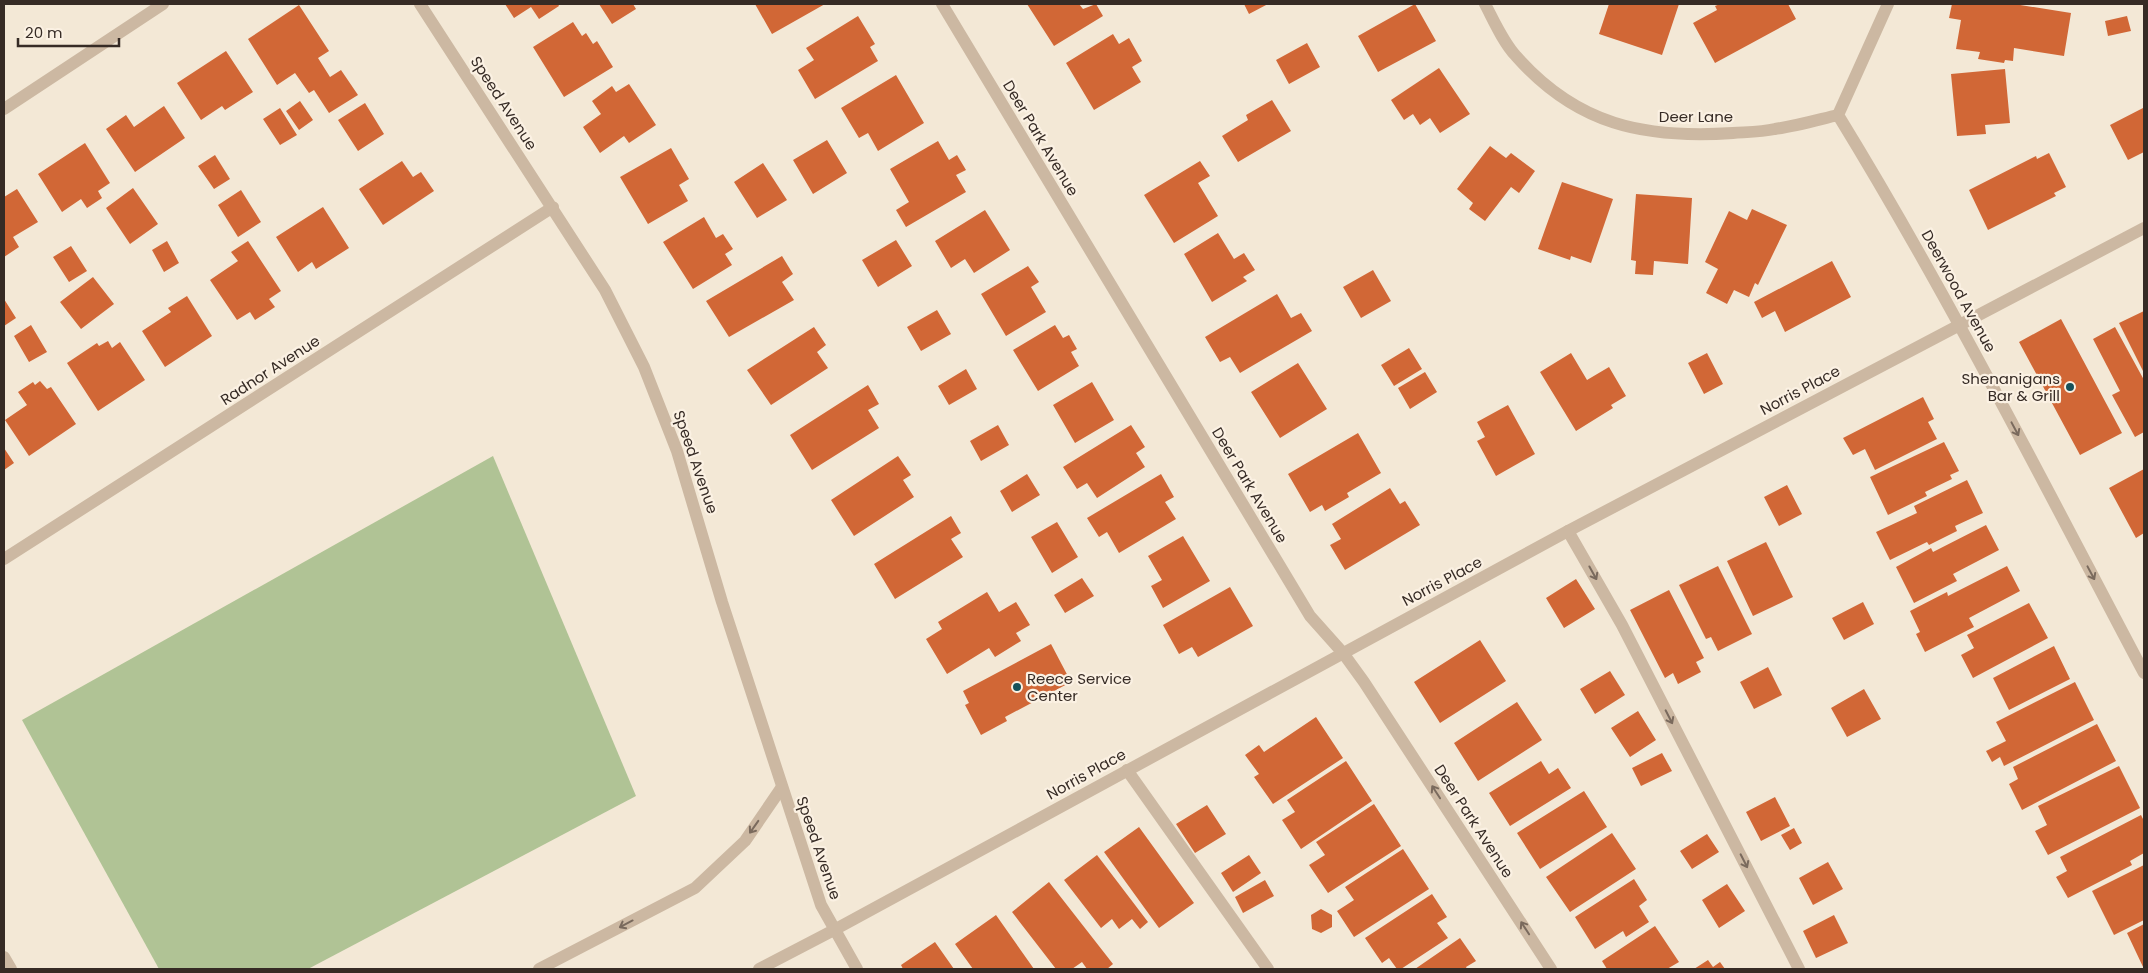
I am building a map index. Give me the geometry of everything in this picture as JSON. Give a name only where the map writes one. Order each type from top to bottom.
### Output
[{"type":"street","points":[[4,109],[163,4]]},
{"type":"street","name":"Speed Avenue","points":[[420,4],[605,290],[644,367],[677,451],[722,602],[821,905],[857,969]]},
{"type":"street","name":"Deer Park Avenue","points":[[942,4],[1310,616],[1344,653],[1551,969]]},
{"type":"street","name":"Deer Lane","points":[[1485,4],[1515,55],[1548,88],[1580,110],[1608,122],[1655,133],[1701,135],[1774,130],[1838,116]]},
{"type":"street","points":[[1838,116],[1888,4]]},
{"type":"street","name":"Deerwood Avenue","points":[[1838,116],[1888,196],[1960,324],[2144,673]]},
{"type":"street","name":"Radnor Avenue","points":[[4,559],[553,207]]},
{"type":"street","name":"Norris Place","points":[[759,969],[1568,531],[2144,228]]},
{"type":"street","points":[[1568,531],[1622,625],[1799,969]]},
{"type":"street","points":[[1127,770],[1268,969]]},
{"type":"street","points":[[539,969],[695,888],[745,841],[782,787]]},
{"type":"street","points":[[4,957],[11,969]]},
{"type":"green space","points":[[493,456],[636,796],[308,969],[159,969],[22,720]]},
{"type":"building","points":[[505,4],[558,4],[559,6],[539,19],[531,7],[514,18]]},
{"type":"building","points":[[599,4],[633,4],[636,9],[612,24]]},
{"type":"building","points":[[755,4],[825,4],[772,34]]},
{"type":"building","points":[[1027,4],[1079,4],[1083,9],[1096,4],[1103,16],[1054,46]]},
{"type":"building","points":[[1244,4],[1268,4],[1249,14]]},
{"type":"building","points":[[1415,4],[1436,41],[1378,72],[1358,36]]},
{"type":"building","points":[[1609,4],[1679,4],[1662,55],[1599,34]]},
{"type":"building","points":[[1720,4],[1788,4],[1796,19],[1715,63],[1693,23],[1717,10],[1715,6]]},
{"type":"building","points":[[1952,4],[2014,4],[2071,13],[2064,56],[2014,48],[2013,61],[2005,60],[2004,63],[1978,59],[1980,52],[1956,49],[1961,20],[1949,18]]},
{"type":"building","points":[[299,5],[329,51],[318,58],[330,77],[341,70],[358,95],[329,113],[314,90],[309,93],[295,73],[277,85],[248,39]]},
{"type":"building","points":[[858,16],[875,44],[870,47],[878,61],[815,99],[798,70],[814,60],[806,48]]},
{"type":"building","points":[[2127,16],[2131,31],[2108,36],[2105,21]]},
{"type":"building","points":[[573,22],[582,36],[586,33],[593,44],[597,41],[613,67],[564,97],[533,47]]},
{"type":"building","points":[[1113,34],[1119,44],[1129,38],[1142,61],[1132,67],[1141,82],[1094,110],[1066,63]]},
{"type":"building","points":[[1307,43],[1320,67],[1289,84],[1276,60]]},
{"type":"building","points":[[226,51],[253,92],[225,110],[222,106],[201,120],[177,83]]},
{"type":"building","points":[[1439,68],[1470,114],[1440,133],[1430,118],[1420,125],[1413,114],[1404,120],[1391,100]]},
{"type":"building","points":[[2005,69],[2010,123],[1985,125],[1986,134],[1957,136],[1951,74]]},
{"type":"building","points":[[896,75],[924,123],[878,151],[868,133],[859,138],[841,108]]},
{"type":"building","points":[[629,84],[656,125],[629,143],[624,136],[600,153],[583,127],[601,114],[592,101],[612,86],[616,92]]},
{"type":"building","points":[[1272,100],[1291,131],[1238,162],[1222,136],[1248,120],[1246,115]]},
{"type":"building","points":[[300,101],[313,120],[299,130],[286,111]]},
{"type":"building","points":[[365,103],[384,134],[358,151],[338,120]]},
{"type":"building","points":[[164,106],[185,138],[135,172],[106,129],[126,115],[134,127]]},
{"type":"building","points":[[280,108],[297,135],[280,145],[263,119]]},
{"type":"building","points":[[2143,108],[2144,152],[2128,160],[2110,125]]},
{"type":"building","points":[[827,140],[847,173],[813,194],[793,160]]},
{"type":"building","points":[[938,141],[949,160],[957,155],[966,170],[956,175],[966,192],[906,227],[896,210],[909,202],[890,169]]},
{"type":"building","points":[[85,143],[110,183],[98,191],[102,198],[87,208],[81,199],[62,212],[38,174]]},
{"type":"building","points":[[1490,146],[1506,158],[1511,153],[1535,171],[1519,193],[1511,187],[1485,221],[1469,209],[1473,203],[1457,189]]},
{"type":"building","points":[[671,148],[689,179],[679,185],[688,201],[648,224],[620,177]]},
{"type":"building","points":[[2049,153],[2066,187],[2054,193],[2056,196],[1988,230],[1969,190],[2036,156],[2037,159]]},
{"type":"building","points":[[215,155],[230,179],[214,189],[198,166]]},
{"type":"building","points":[[402,161],[413,177],[421,172],[434,191],[383,225],[359,189]]},
{"type":"building","points":[[1200,161],[1210,176],[1198,183],[1218,216],[1174,243],[1144,195]]},
{"type":"building","points":[[763,163],[787,200],[757,218],[734,182]]},
{"type":"building","points":[[1562,182],[1613,199],[1591,263],[1571,256],[1570,260],[1538,249]]},
{"type":"building","points":[[133,188],[158,224],[130,244],[106,208]]},
{"type":"building","points":[[17,189],[38,222],[13,237],[19,247],[4,257],[4,197]]},
{"type":"building","points":[[241,190],[261,222],[238,237],[218,205]]},
{"type":"building","points":[[1636,194],[1692,198],[1688,264],[1654,261],[1653,275],[1635,274],[1636,261],[1631,260]]},
{"type":"building","points":[[323,207],[349,248],[316,269],[312,262],[298,272],[276,237]]},
{"type":"building","points":[[1752,209],[1787,225],[1758,285],[1755,283],[1749,297],[1734,290],[1727,304],[1706,293],[1718,269],[1705,262],[1729,211],[1747,220]]},
{"type":"building","points":[[985,210],[1010,250],[974,273],[965,259],[951,268],[935,241]]},
{"type":"building","points":[[704,217],[716,238],[723,234],[733,249],[725,254],[732,265],[693,289],[663,242]]},
{"type":"building","points":[[1218,233],[1234,259],[1244,253],[1255,270],[1243,277],[1247,281],[1212,302],[1184,254]]},
{"type":"building","points":[[896,240],[912,266],[878,287],[862,260]]},
{"type":"building","points":[[167,241],[179,263],[164,272],[152,250]]},
{"type":"building","points":[[248,241],[281,291],[269,299],[275,307],[269,311],[255,320],[250,312],[237,320],[210,280],[238,261],[231,252]]},
{"type":"building","points":[[71,246],[87,271],[69,282],[53,257]]},
{"type":"building","points":[[782,256],[793,274],[782,282],[794,300],[729,337],[706,301]]},
{"type":"building","points":[[1832,261],[1851,297],[1785,332],[1775,311],[1762,318],[1754,302]]},
{"type":"building","points":[[1028,266],[1039,282],[1031,287],[1046,312],[1006,336],[981,294]]},
{"type":"building","points":[[1373,270],[1391,301],[1361,318],[1343,287]]},
{"type":"building","points":[[93,277],[114,304],[81,329],[60,302]]},
{"type":"building","points":[[1277,294],[1291,318],[1301,313],[1312,331],[1240,373],[1230,357],[1220,362],[1205,337]]},
{"type":"building","points":[[187,296],[212,336],[165,367],[142,331],[171,312],[168,308]]},
{"type":"building","points":[[4,299],[16,318],[4,326]]},
{"type":"building","points":[[937,310],[951,334],[921,351],[907,327]]},
{"type":"building","points":[[2144,311],[2144,373],[2119,323]]},
{"type":"building","name":"Shenanigans Bar & Grill","points":[[2061,319],[2122,433],[2080,455],[2019,342]]},
{"type":"building","points":[[31,325],[47,352],[29,362],[14,336]]},
{"type":"building","points":[[1055,325],[1063,338],[1069,335],[1077,349],[1071,352],[1079,366],[1038,391],[1013,350]]},
{"type":"building","points":[[814,327],[826,345],[817,352],[828,368],[771,405],[747,370]]},
{"type":"building","points":[[2115,327],[2144,380],[2144,432],[2135,437],[2112,395],[2120,391],[2093,339]]},
{"type":"building","points":[[108,341],[112,348],[120,342],[145,380],[98,411],[67,363],[97,343],[99,346]]},
{"type":"building","points":[[1409,348],[1422,369],[1394,386],[1381,365]]},
{"type":"building","points":[[1571,353],[1587,380],[1609,367],[1626,396],[1611,405],[1613,408],[1576,431],[1540,372]]},
{"type":"building","points":[[1707,353],[1723,384],[1704,394],[1688,363]]},
{"type":"building","points":[[1298,363],[1327,409],[1280,438],[1251,392]]},
{"type":"building","points":[[966,369],[977,389],[949,405],[938,386]]},
{"type":"building","points":[[1425,372],[1437,392],[1410,409],[1398,388]]},
{"type":"building","points":[[40,381],[47,389],[51,387],[76,424],[29,456],[5,420],[27,405],[18,392],[33,382],[35,385]]},
{"type":"building","points":[[1092,382],[1114,420],[1075,443],[1053,405]]},
{"type":"building","points":[[868,385],[879,404],[868,410],[879,428],[812,470],[790,435]]},
{"type":"building","points":[[1923,397],[1934,419],[1928,422],[1937,439],[1875,470],[1865,449],[1853,455],[1843,438]]},
{"type":"building","points":[[1508,405],[1535,454],[1496,476],[1477,441],[1485,437],[1477,422]]},
{"type":"building","points":[[998,425],[1009,445],[981,461],[970,441]]},
{"type":"building","points":[[1131,425],[1145,447],[1136,453],[1145,467],[1097,498],[1087,483],[1077,489],[1063,467]]},
{"type":"building","points":[[1358,433],[1381,473],[1347,493],[1349,497],[1325,511],[1322,505],[1310,512],[1288,474]]},
{"type":"building","points":[[1944,442],[1959,471],[1950,475],[1952,479],[1925,492],[1927,496],[1888,515],[1870,477]]},
{"type":"building","points":[[4,448],[14,463],[4,470]]},
{"type":"building","points":[[898,456],[911,475],[903,480],[914,497],[854,536],[831,500]]},
{"type":"building","points":[[2144,469],[2144,533],[2136,538],[2109,488]]},
{"type":"building","points":[[1027,474],[1040,495],[1012,512],[1000,491]]},
{"type":"building","points":[[1161,474],[1174,497],[1165,502],[1176,519],[1119,553],[1107,532],[1099,537],[1087,518]]},
{"type":"building","points":[[1967,480],[1983,513],[1955,526],[1957,531],[1929,545],[1927,542],[1890,560],[1876,532],[1917,513],[1914,506]]},
{"type":"building","points":[[1787,485],[1802,514],[1779,526],[1764,497]]},
{"type":"building","points":[[1390,488],[1400,504],[1405,501],[1420,525],[1345,570],[1330,545],[1341,539],[1332,524]]},
{"type":"building","points":[[951,516],[961,533],[951,539],[963,557],[895,599],[874,564]]},
{"type":"building","points":[[1057,522],[1078,557],[1052,573],[1031,537]]},
{"type":"building","points":[[1986,525],[1999,550],[1953,574],[1957,581],[1914,603],[1896,567],[1931,548],[1933,552]]},
{"type":"building","points":[[1183,536],[1210,581],[1163,608],[1151,586],[1162,580],[1148,556]]},
{"type":"building","points":[[1766,542],[1793,597],[1753,616],[1727,561]]},
{"type":"building","points":[[1718,566],[1752,634],[1718,651],[1711,637],[1706,639],[1679,585]]},
{"type":"building","points":[[2007,566],[2020,591],[1969,618],[1974,627],[1925,652],[1916,634],[1920,632],[1910,611],[1947,592],[1948,596]]},
{"type":"building","points":[[1082,578],[1094,596],[1065,613],[1054,595]]},
{"type":"building","points":[[1576,579],[1595,609],[1564,628],[1546,598]]},
{"type":"building","points":[[1230,587],[1253,626],[1198,657],[1192,647],[1179,654],[1163,625]]},
{"type":"building","points":[[1669,590],[1704,658],[1696,662],[1701,672],[1678,684],[1673,673],[1665,678],[1630,610]]},
{"type":"building","points":[[987,592],[999,612],[1016,602],[1030,625],[1016,633],[1021,641],[995,657],[989,648],[947,674],[926,639],[942,629],[938,622]]},
{"type":"building","points":[[1863,602],[1874,624],[1844,640],[1832,618]]},
{"type":"building","points":[[2029,603],[2048,638],[1973,678],[1961,655],[1974,648],[1967,635]]},
{"type":"building","points":[[1480,640],[1506,681],[1440,723],[1414,682]]},
{"type":"building","name":"Reece Service Center","points":[[1051,644],[1071,682],[1005,717],[1007,721],[981,735],[965,705],[969,703],[963,691]]},
{"type":"building","points":[[2054,646],[2070,679],[2009,710],[1993,678]]},
{"type":"building","points":[[1768,667],[1782,695],[1754,709],[1740,682]]},
{"type":"building","points":[[1610,671],[1625,695],[1595,714],[1580,689]]},
{"type":"building","points":[[2075,682],[2094,720],[2004,766],[2000,757],[1992,762],[1986,751],[2006,741],[1996,722]]},
{"type":"building","points":[[1864,689],[1881,719],[1847,737],[1831,708]]},
{"type":"building","points":[[1517,702],[1542,740],[1478,781],[1454,743]]},
{"type":"building","points":[[1638,711],[1656,740],[1630,757],[1611,728]]},
{"type":"building","points":[[1316,717],[1343,758],[1273,804],[1254,777],[1259,774],[1245,755],[1259,745],[1264,752]]},
{"type":"building","points":[[2097,724],[2116,761],[2022,810],[2009,784],[2018,779],[2013,767]]},
{"type":"building","points":[[1662,753],[1672,771],[1641,786],[1632,768]]},
{"type":"building","points":[[1346,761],[1372,801],[1301,849],[1282,820],[1295,812],[1287,800]]},
{"type":"building","points":[[1541,761],[1549,774],[1558,768],[1571,788],[1510,826],[1489,793]]},
{"type":"building","points":[[2119,766],[2140,808],[2048,855],[2035,831],[2047,825],[2038,806]]},
{"type":"building","points":[[1584,791],[1607,827],[1540,869],[1517,833]]},
{"type":"building","points":[[1775,797],[1790,826],[1761,841],[1746,812]]},
{"type":"building","points":[[1374,804],[1401,846],[1328,893],[1309,865],[1325,855],[1316,842]]},
{"type":"building","points":[[1207,805],[1226,834],[1195,853],[1176,824]]},
{"type":"building","points":[[2141,815],[2144,821],[2144,853],[2130,861],[2132,865],[2068,898],[2056,877],[2067,871],[2060,857]]},
{"type":"building","points":[[1139,827],[1194,903],[1159,928],[1104,852]]},
{"type":"building","points":[[1794,828],[1802,843],[1790,850],[1781,835]]},
{"type":"building","points":[[1612,833],[1636,869],[1570,912],[1546,877]]},
{"type":"building","points":[[1707,834],[1719,852],[1692,869],[1680,851]]},
{"type":"building","points":[[1403,849],[1429,889],[1354,937],[1337,911],[1354,900],[1345,887]]},
{"type":"building","points":[[1097,855],[1148,922],[1140,929],[1132,919],[1119,929],[1112,919],[1101,928],[1064,880]]},
{"type":"building","points":[[1249,855],[1261,873],[1233,892],[1221,873]]},
{"type":"building","points":[[1828,862],[1843,889],[1813,905],[1799,878]]},
{"type":"building","points":[[2144,865],[2144,920],[2114,935],[2092,891]]},
{"type":"building","points":[[1634,879],[1647,900],[1639,906],[1649,922],[1626,937],[1623,931],[1595,949],[1575,917]]},
{"type":"building","points":[[1265,880],[1274,896],[1243,913],[1235,897]]},
{"type":"building","points":[[1049,882],[1113,964],[1107,969],[1087,969],[1082,962],[1072,969],[1056,969],[1012,912]]},
{"type":"building","points":[[1727,884],[1745,911],[1719,928],[1702,900]]},
{"type":"building","points":[[1432,894],[1447,917],[1437,923],[1448,938],[1401,969],[1397,969],[1389,958],[1382,963],[1365,938]]},
{"type":"building","points":[[1321,909],[1332,915],[1332,927],[1321,933],[1312,929],[1311,915]]},
{"type":"building","points":[[996,915],[1034,969],[973,969],[955,944]]},
{"type":"building","points":[[1834,915],[1848,943],[1816,958],[1803,931]]},
{"type":"building","points":[[2144,924],[2144,969],[2127,933]]},
{"type":"building","points":[[1655,926],[1679,962],[1667,969],[1607,969],[1602,961]]},
{"type":"building","points":[[1460,938],[1476,961],[1466,967],[1467,969],[1415,969]]},
{"type":"building","points":[[935,942],[954,969],[903,969],[901,965]]},
{"type":"building","points":[[1708,960],[1713,967],[1720,962],[1725,969],[1694,969]]},
{"type":"place","name":"Shenanigans Bar & Grill","points":[[2070,387]]},
{"type":"place","name":"Reece Service Center","points":[[1017,687]]}]
